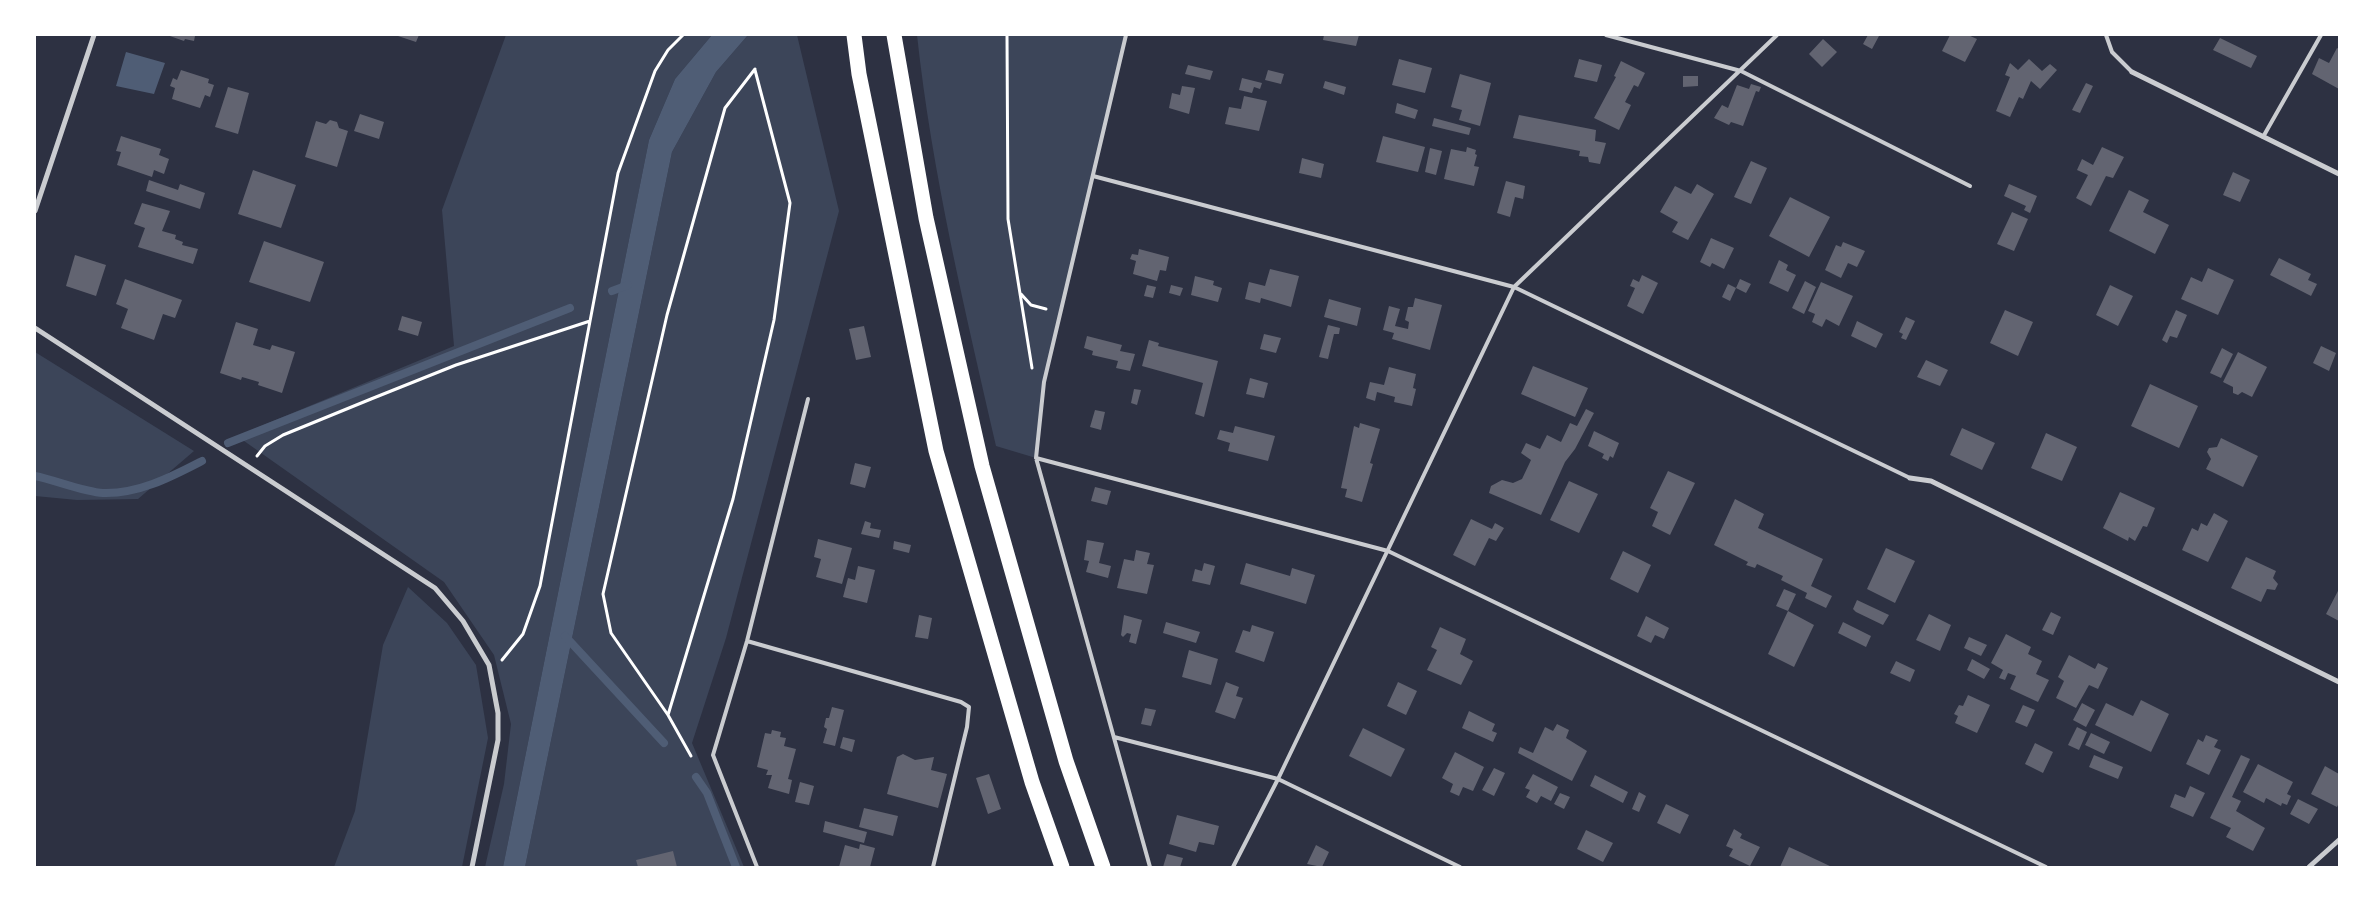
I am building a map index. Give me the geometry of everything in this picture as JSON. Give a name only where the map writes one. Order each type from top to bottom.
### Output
[{"type":"highway","points":[[854,35],[859,74],[936,451],[1032,782],[1062,867]]},
{"type":"highway","points":[[894,35],[926,218],[982,466],[1066,761],[1103,867]]},
{"type":"street","points":[[35,211],[94,35]]},
{"type":"street","points":[[2132,72],[2339,174]]},
{"type":"street","points":[[35,328],[434,588],[463,621],[489,665],[498,713],[498,740],[472,867]]},
{"type":"street","points":[[1910,478],[1931,481],[2339,682]]},
{"type":"street","points":[[2309,867],[2339,840]]},
{"type":"lane","points":[[1126,35],[1044,382],[1036,458],[1150,867]]},
{"type":"lane","points":[[1606,35],[1741,71],[1970,186]]},
{"type":"lane","points":[[1233,867],[1278,779],[1514,287],[1741,71],[1776,35]]},
{"type":"lane","points":[[2106,35],[2112,52],[2132,72]]},
{"type":"lane","points":[[2263,137],[2322,35]]},
{"type":"lane","points":[[1093,176],[1514,287],[1910,478]]},
{"type":"lane","points":[[757,867],[712,755],[747,641],[808,399]]},
{"type":"lane","points":[[1036,458],[1388,551],[2046,867]]},
{"type":"lane","points":[[747,641],[961,702],[969,706],[967,727],[933,867]]},
{"type":"lane","points":[[1114,737],[1278,779],[1460,867]]},
{"type":"path","points":[[489,665],[501,661],[523,634],[540,586],[618,173],[655,71],[668,50],[683,35]]},
{"type":"path","points":[[1007,35],[1008,219],[1032,372]]},
{"type":"path","points":[[668,715],[733,498],[774,320],[790,203],[755,69],[725,108],[668,315],[603,594],[611,633],[668,715],[691,756]]},
{"type":"path","points":[[1020,293],[1031,305],[1044,310],[1055,304],[1066,290]]},
{"type":"path","points":[[250,467],[265,446],[283,435],[456,365],[590,321]]},
{"type":"shaded area","points":[[506,35],[712,35],[675,79],[649,140],[503,867],[485,867],[504,784],[511,724],[494,655],[444,582],[237,436],[454,346],[442,210]]},
{"type":"shaded area","points":[[712,35],[748,35],[716,72],[672,152],[525,867],[503,867],[649,140],[675,79]]},
{"type":"shaded area","points":[[748,35],[797,35],[839,211],[726,638],[692,743],[744,867],[525,867],[672,152],[716,72]]},
{"type":"shaded area","points":[[917,35],[1126,35],[1044,382],[1036,458],[996,446],[940,190],[923,87]]},
{"type":"shaded area","points":[[126,52],[165,63],[154,94],[116,86]]},
{"type":"shaded area","points":[[35,352],[194,451],[138,499],[77,500],[35,496]]},
{"type":"shaded area","points":[[408,587],[447,623],[476,665],[488,738],[462,867],[334,867],[355,811],[383,645]]},
{"type":"building","points":[[167,35],[195,36],[194,41],[185,39],[184,41]]},
{"type":"building","points":[[395,35],[419,35],[416,42]]},
{"type":"building","points":[[1324,35],[1359,35],[1356,46],[1323,40]]},
{"type":"building","points":[[1868,35],[1879,36],[1872,49],[1863,44]]},
{"type":"building","points":[[1950,35],[1968,35],[1977,39],[1965,62],[1942,51]]},
{"type":"building","points":[[2220,38],[2257,56],[2251,68],[2213,50]]},
{"type":"building","points":[[1823,39],[1837,52],[1822,67],[1809,54]]},
{"type":"building","points":[[2337,48],[2339,49],[2339,89],[2312,74],[2319,58],[2329,63]]},
{"type":"building","points":[[1399,59],[1432,68],[1425,93],[1392,85]]},
{"type":"building","points":[[1579,59],[1602,65],[1597,82],[1574,77]]},
{"type":"building","points":[[2029,59],[2042,71],[2050,64],[2057,70],[2040,89],[2031,81],[2023,99],[2019,97],[2010,117],[1996,111],[2010,77],[2005,75],[2010,63],[2018,70]]},
{"type":"building","points":[[1621,61],[1645,73],[1638,87],[1634,85],[1625,102],[1631,105],[1619,130],[1594,118],[1616,77],[1614,76]]},
{"type":"building","points":[[1188,65],[1213,71],[1210,80],[1185,74]]},
{"type":"building","points":[[181,70],[209,79],[208,83],[214,85],[210,97],[205,95],[200,108],[172,99],[175,88],[170,86],[173,78],[177,80]]},
{"type":"building","points":[[1268,70],[1284,74],[1281,84],[1265,80]]},
{"type":"building","points":[[1460,74],[1491,83],[1480,126],[1459,120],[1462,110],[1451,107]]},
{"type":"building","points":[[1683,76],[1698,76],[1698,86],[1683,87]]},
{"type":"building","points":[[1242,78],[1262,83],[1260,89],[1254,87],[1252,93],[1239,90]]},
{"type":"building","points":[[1325,81],[1346,87],[1344,95],[1323,88]]},
{"type":"building","points":[[2086,83],[2093,86],[2080,113],[2072,110]]},
{"type":"building","points":[[1751,84],[1761,87],[1759,92],[1756,91],[1743,126],[1731,122],[1729,125],[1714,118],[1722,105],[1728,108],[1737,85],[1749,89]]},
{"type":"building","points":[[1182,86],[1195,88],[1189,114],[1169,108],[1172,93],[1180,95]]},
{"type":"building","points":[[228,87],[249,93],[238,134],[215,127]]},
{"type":"building","points":[[1244,96],[1267,101],[1259,131],[1225,124],[1229,107],[1241,109]]},
{"type":"building","points":[[1397,103],[1418,110],[1415,119],[1395,113]]},
{"type":"building","points":[[360,114],[384,122],[379,139],[354,131]]},
{"type":"building","points":[[1519,115],[1596,130],[1595,141],[1606,143],[1600,164],[1589,162],[1588,157],[1579,156],[1580,151],[1513,138]]},
{"type":"building","points":[[1434,118],[1471,128],[1469,135],[1432,126]]},
{"type":"building","points":[[330,120],[337,122],[339,128],[348,131],[337,167],[305,157],[316,121],[326,124]]},
{"type":"building","points":[[121,136],[161,149],[159,155],[169,159],[164,174],[154,170],[152,177],[117,165],[121,152],[116,151]]},
{"type":"building","points":[[1383,136],[1425,147],[1418,172],[1376,162]]},
{"type":"building","points":[[1467,147],[1476,150],[1475,154],[1477,155],[1474,166],[1479,167],[1474,186],[1444,179],[1451,149],[1466,152]]},
{"type":"building","points":[[2102,147],[2124,157],[2113,178],[2106,176],[2091,206],[2076,198],[2088,175],[2077,170],[2082,159],[2093,165]]},
{"type":"building","points":[[1430,148],[1442,151],[1436,175],[1425,172]]},
{"type":"building","points":[[1302,158],[1324,164],[1321,178],[1299,173]]},
{"type":"building","points":[[1751,161],[1767,168],[1751,204],[1734,197]]},
{"type":"building","points":[[253,170],[296,185],[281,228],[238,214]]},
{"type":"building","points":[[2233,172],[2250,180],[2240,202],[2223,195]]},
{"type":"building","points":[[149,180],[178,190],[180,184],[205,193],[200,209],[146,191]]},
{"type":"building","points":[[1506,181],[1525,186],[1523,199],[1515,197],[1510,217],[1497,213]]},
{"type":"building","points":[[1697,184],[1714,194],[1688,240],[1672,232],[1678,222],[1660,212],[1675,186],[1691,194]]},
{"type":"building","points":[[2009,184],[2037,196],[2030,213],[2024,210],[2026,206],[2004,196]]},
{"type":"building","points":[[2129,190],[2149,200],[2143,212],[2169,225],[2155,254],[2109,231]]},
{"type":"building","points":[[1790,197],[1830,217],[1809,257],[1769,236]]},
{"type":"building","points":[[142,203],[170,211],[162,231],[176,235],[175,239],[183,242],[182,245],[198,249],[193,264],[138,247],[145,228],[134,224]]},
{"type":"building","points":[[2012,212],[2028,219],[2014,251],[1997,244]]},
{"type":"building","points":[[1711,238],[1734,248],[1724,269],[1712,263],[1710,267],[1700,262]]},
{"type":"building","points":[[264,241],[324,262],[310,302],[249,282]]},
{"type":"building","points":[[1843,242],[1865,251],[1857,267],[1848,263],[1841,278],[1825,270],[1836,245],[1841,247]]},
{"type":"building","points":[[1139,249],[1169,257],[1166,271],[1160,270],[1157,281],[1133,274],[1136,261],[1130,259],[1132,254],[1138,255]]},
{"type":"building","points":[[75,255],[106,265],[96,296],[66,286]]},
{"type":"building","points":[[2279,258],[2311,274],[2308,280],[2317,284],[2311,296],[2270,275]]},
{"type":"building","points":[[1779,260],[1788,265],[1786,270],[1796,275],[1788,292],[1769,283]]},
{"type":"building","points":[[2208,268],[2234,280],[2218,315],[2181,299],[2191,277],[2202,282]]},
{"type":"building","points":[[1270,269],[1299,276],[1291,307],[1261,298],[1260,303],[1245,299],[1249,282],[1265,286]]},
{"type":"building","points":[[1642,275],[1658,283],[1643,314],[1627,306],[1635,288],[1630,286],[1633,279],[1639,282]]},
{"type":"building","points":[[1195,276],[1214,281],[1213,285],[1222,288],[1218,302],[1191,295]]},
{"type":"building","points":[[125,279],[182,300],[175,318],[163,314],[154,340],[121,328],[128,309],[116,304]]},
{"type":"building","points":[[1740,279],[1751,284],[1746,293],[1736,288]]},
{"type":"building","points":[[1805,281],[1816,287],[1804,314],[1792,308]]},
{"type":"building","points":[[1821,282],[1853,296],[1839,326],[1826,319],[1822,327],[1812,322],[1815,314],[1808,311]]},
{"type":"building","points":[[1728,284],[1736,288],[1730,301],[1722,297]]},
{"type":"building","points":[[1147,285],[1156,287],[1153,298],[1144,296]]},
{"type":"building","points":[[1171,285],[1183,288],[1180,296],[1169,293]]},
{"type":"building","points":[[2110,285],[2133,296],[2118,326],[2096,315]]},
{"type":"building","points":[[1415,298],[1442,305],[1430,350],[1392,339],[1394,333],[1383,330],[1389,306],[1400,309],[1395,326],[1408,329],[1409,322],[1405,320],[1408,307],[1413,307]]},
{"type":"building","points":[[1329,299],[1361,308],[1357,326],[1324,317]]},
{"type":"building","points":[[2005,310],[2033,322],[2018,356],[1990,343]]},
{"type":"building","points":[[2176,310],[2187,315],[2177,338],[2170,336],[2167,343],[2162,340]]},
{"type":"building","points":[[402,316],[422,322],[418,336],[398,330]]},
{"type":"building","points":[[1906,317],[1915,321],[1906,340],[1901,338],[1903,334],[1899,332]]},
{"type":"building","points":[[1857,321],[1883,334],[1876,348],[1851,336]]},
{"type":"building","points":[[236,322],[258,329],[253,345],[270,350],[272,345],[295,352],[282,393],[258,385],[259,382],[242,377],[241,380],[220,373]]},
{"type":"building","points":[[1328,325],[1340,328],[1339,334],[1334,334],[1328,359],[1319,357]]},
{"type":"building","points":[[864,326],[871,357],[856,360],[849,329]]},
{"type":"building","points":[[1264,334],[1281,338],[1276,353],[1260,349]]},
{"type":"building","points":[[1087,336],[1122,345],[1120,351],[1135,354],[1130,371],[1116,368],[1118,361],[1092,355],[1093,351],[1084,348]]},
{"type":"building","points":[[1149,340],[1159,343],[1158,346],[1218,361],[1204,417],[1195,414],[1203,383],[1142,366]]},
{"type":"building","points":[[2321,346],[2336,353],[2329,371],[2313,363]]},
{"type":"building","points":[[2222,348],[2233,354],[2221,378],[2210,373]]},
{"type":"building","points":[[2238,352],[2267,367],[2252,397],[2242,392],[2238,395],[2233,393],[2233,387],[2223,382]]},
{"type":"building","points":[[1926,360],[1948,370],[1940,386],[1917,377]]},
{"type":"building","points":[[1533,366],[1588,388],[1575,417],[1521,394]]},
{"type":"building","points":[[1389,367],[1416,374],[1413,388],[1416,389],[1412,406],[1394,402],[1395,397],[1377,392],[1375,401],[1366,398],[1370,382],[1384,385]]},
{"type":"building","points":[[1250,378],[1268,383],[1264,398],[1246,394]]},
{"type":"building","points":[[2150,384],[2198,406],[2179,448],[2131,426]]},
{"type":"building","points":[[1134,389],[1141,390],[1137,405],[1131,403]]},
{"type":"building","points":[[1586,409],[1594,413],[1575,449],[1565,462],[1541,515],[1489,493],[1491,486],[1502,480],[1513,483],[1522,479],[1531,460],[1521,453],[1526,443],[1540,449],[1547,435],[1561,442],[1570,423],[1577,426]]},
{"type":"building","points":[[1095,410],[1105,412],[1101,430],[1090,427]]},
{"type":"building","points":[[1360,423],[1380,429],[1370,463],[1373,464],[1362,502],[1345,497],[1347,489],[1341,488],[1354,426],[1359,428]]},
{"type":"building","points":[[1235,426],[1275,436],[1268,461],[1228,451],[1230,443],[1217,439],[1220,430],[1233,433]]},
{"type":"building","points":[[1962,428],[1995,443],[1982,470],[1950,455]]},
{"type":"building","points":[[1594,431],[1619,443],[1613,458],[1610,456],[1608,461],[1602,458],[1604,454],[1588,446]]},
{"type":"building","points":[[2046,433],[2077,447],[2062,481],[2031,468]]},
{"type":"building","points":[[2221,438],[2258,456],[2243,487],[2206,469],[2211,459],[2207,452],[2209,448],[2217,447]]},
{"type":"building","points":[[855,463],[871,467],[865,488],[850,484]]},
{"type":"building","points":[[1668,471],[1695,483],[1670,535],[1652,526],[1658,512],[1650,508]]},
{"type":"building","points":[[1569,481],[1598,494],[1579,533],[1550,520]]},
{"type":"building","points":[[1095,487],[1111,491],[1107,505],[1091,501]]},
{"type":"building","points":[[2120,492],[2155,508],[2147,527],[2143,526],[2135,541],[2129,537],[2128,541],[2103,528]]},
{"type":"building","points":[[1735,499],[1764,514],[1758,528],[1823,559],[1811,586],[1832,596],[1826,608],[1805,598],[1807,593],[1781,580],[1783,576],[1757,564],[1755,568],[1746,565],[1748,562],[1714,545]]},
{"type":"building","points":[[2214,513],[2228,521],[2208,562],[2182,550],[2192,528],[2198,531],[2201,523],[2207,526]]},
{"type":"building","points":[[1471,519],[1492,529],[1495,523],[1504,528],[1496,541],[1489,538],[1475,566],[1453,555]]},
{"type":"building","points":[[865,521],[871,523],[870,528],[881,530],[879,538],[861,534]]},
{"type":"building","points":[[818,539],[852,548],[842,584],[816,577],[821,559],[814,557]]},
{"type":"building","points":[[1087,540],[1104,543],[1099,563],[1111,566],[1108,578],[1086,572],[1089,561],[1084,560]]},
{"type":"building","points":[[894,541],[911,545],[909,553],[893,549]]},
{"type":"building","points":[[1886,548],[1915,561],[1895,603],[1867,589]]},
{"type":"building","points":[[1136,550],[1150,553],[1147,564],[1154,565],[1147,594],[1117,588],[1124,559],[1134,561]]},
{"type":"building","points":[[1623,551],[1651,565],[1638,593],[1610,579]]},
{"type":"building","points":[[2246,557],[2276,571],[2273,578],[2278,584],[2275,590],[2267,589],[2261,602],[2231,588]]},
{"type":"building","points":[[1204,563],[1215,566],[1210,585],[1192,581],[1195,569],[1202,571]]},
{"type":"building","points":[[1246,563],[1290,576],[1292,568],[1315,575],[1306,604],[1240,584]]},
{"type":"building","points":[[858,566],[875,570],[867,603],[843,597],[848,578],[855,580]]},
{"type":"building","points":[[1784,589],[1796,594],[1788,611],[1776,606]]},
{"type":"building","points":[[2339,589],[2339,621],[2326,614]]},
{"type":"building","points":[[1857,600],[1889,615],[1883,625],[1856,612],[1853,609]]},
{"type":"building","points":[[1788,611],[1814,625],[1794,667],[1768,654]]},
{"type":"building","points":[[2051,612],[2061,617],[2053,635],[2042,630]]},
{"type":"building","points":[[1929,614],[1951,625],[1940,651],[1916,640]]},
{"type":"building","points":[[919,615],[932,618],[928,639],[915,637]]},
{"type":"building","points":[[1124,615],[1142,620],[1136,644],[1129,642],[1131,634],[1127,633],[1123,637],[1121,635]]},
{"type":"building","points":[[1646,616],[1669,628],[1664,639],[1655,635],[1651,643],[1637,636]]},
{"type":"building","points":[[1166,622],[1200,632],[1196,643],[1163,633]]},
{"type":"building","points":[[1843,622],[1871,636],[1866,647],[1838,633]]},
{"type":"building","points":[[1252,625],[1274,632],[1264,662],[1235,652],[1243,630],[1250,632]]},
{"type":"building","points":[[1440,627],[1466,639],[1460,654],[1473,661],[1461,685],[1427,670],[1437,650],[1431,647]]},
{"type":"building","points":[[2006,634],[2031,647],[2028,654],[2042,661],[2036,674],[2049,680],[2038,702],[2010,689],[2016,676],[2008,673],[2005,680],[1999,678],[2003,670],[1991,663]]},
{"type":"building","points":[[1969,637],[1987,645],[1981,656],[1964,648]]},
{"type":"building","points":[[1189,650],[1218,659],[1211,685],[1182,677]]},
{"type":"building","points":[[2069,655],[2095,669],[2098,663],[2108,668],[2098,689],[2089,685],[2076,708],[2056,698],[2064,681],[2058,677]]},
{"type":"building","points":[[1972,659],[1990,669],[1984,679],[1967,670]]},
{"type":"building","points":[[1896,661],[1915,670],[1910,682],[1890,673]]},
{"type":"building","points":[[1226,682],[1239,687],[1236,696],[1243,698],[1235,719],[1215,712]]},
{"type":"building","points":[[1398,682],[1417,691],[1406,715],[1387,706]]},
{"type":"building","points":[[1968,695],[1990,705],[1977,733],[1955,723],[1958,716],[1954,714],[1959,705],[1963,706]]},
{"type":"building","points":[[2141,700],[2169,714],[2151,752],[2095,725],[2106,703],[2133,716]]},
{"type":"building","points":[[2082,703],[2095,710],[2086,727],[2073,720]]},
{"type":"building","points":[[2023,705],[2035,710],[2027,727],[2015,722]]},
{"type":"building","points":[[832,707],[844,710],[835,746],[823,743],[827,729],[824,727],[826,718],[829,718]]},
{"type":"building","points":[[1145,708],[1156,710],[1151,726],[1141,724]]},
{"type":"building","points":[[1469,711],[1495,724],[1492,731],[1497,733],[1493,742],[1462,728]]},
{"type":"building","points":[[1557,724],[1569,730],[1566,738],[1587,751],[1572,781],[1518,753],[1520,747],[1533,753],[1545,727],[1553,731]]},
{"type":"building","points":[[2077,727],[2087,732],[2079,750],[2068,745]]},
{"type":"building","points":[[1363,728],[1405,749],[1391,777],[1349,756]]},
{"type":"building","points":[[772,730],[781,732],[780,737],[786,738],[784,746],[796,749],[788,779],[792,780],[789,794],[768,788],[772,775],[766,775],[768,770],[757,767],[765,733],[771,734]]},
{"type":"building","points":[[2091,733],[2110,742],[2104,754],[2085,745]]},
{"type":"building","points":[[2206,735],[2218,740],[2214,747],[2221,750],[2209,775],[2186,764],[2198,739],[2203,742]]},
{"type":"building","points":[[843,737],[855,740],[852,752],[840,748]]},
{"type":"building","points":[[2035,743],[2053,752],[2043,773],[2025,764]]},
{"type":"building","points":[[1455,752],[1484,767],[1473,791],[1463,787],[1459,796],[1450,792],[1453,784],[1442,778]]},
{"type":"building","points":[[903,754],[915,760],[934,757],[931,770],[947,774],[938,808],[887,794],[897,757]]},
{"type":"building","points":[[2094,755],[2123,767],[2118,779],[2089,767]]},
{"type":"building","points":[[2241,755],[2250,759],[2232,797],[2241,801],[2236,811],[2265,828],[2253,851],[2226,837],[2231,828],[2210,818]]},
{"type":"building","points":[[2258,764],[2293,782],[2287,794],[2291,796],[2287,805],[2282,803],[2281,806],[2266,798],[2264,803],[2243,792]]},
{"type":"building","points":[[2325,766],[2339,774],[2339,803],[2337,807],[2311,794]]},
{"type":"building","points":[[1494,768],[1505,773],[1494,796],[1482,790]]},
{"type":"building","points":[[989,774],[1001,809],[988,814],[976,778]]},
{"type":"building","points":[[1533,774],[1558,787],[1551,801],[1541,796],[1537,803],[1526,797],[1530,790],[1525,788]]},
{"type":"building","points":[[1595,775],[1628,792],[1623,803],[1590,786]]},
{"type":"building","points":[[800,782],[814,786],[809,805],[795,802]]},
{"type":"building","points":[[2190,786],[2205,793],[2193,817],[2170,807],[2175,794],[2185,798]]},
{"type":"building","points":[[1639,792],[1646,796],[1639,812],[1632,809]]},
{"type":"building","points":[[1560,793],[1570,797],[1564,809],[1554,804]]},
{"type":"building","points":[[2298,799],[2318,809],[2309,824],[2290,814]]},
{"type":"building","points":[[1666,804],[1689,815],[1680,834],[1657,823]]},
{"type":"building","points":[[864,808],[898,816],[893,836],[859,827]]},
{"type":"building","points":[[1177,815],[1219,826],[1214,845],[1199,842],[1196,852],[1169,844]]},
{"type":"building","points":[[825,821],[867,832],[864,843],[823,832]]},
{"type":"building","points":[[1734,829],[1742,834],[1740,838],[1760,847],[1750,866],[1729,856],[1733,849],[1726,846]]},
{"type":"building","points":[[1586,830],[1613,843],[1603,862],[1577,849]]},
{"type":"building","points":[[860,844],[875,848],[870,867],[839,867],[845,845],[859,849]]},
{"type":"building","points":[[1316,845],[1329,852],[1322,867],[1307,864]]},
{"type":"building","points":[[1789,847],[1800,852],[1832,867],[1780,867]]},
{"type":"building","points":[[673,851],[677,867],[638,867],[636,860]]},
{"type":"building","points":[[1167,854],[1183,858],[1180,867],[1163,867]]},
{"type":"waterway","points":[[612,291],[628,285]]},
{"type":"waterway","points":[[228,443],[570,308]]},
{"type":"waterway","points":[[35,476],[87,490],[116,493],[142,488],[179,473],[202,461]]},
{"type":"waterway","points":[[565,636],[664,743]]},
{"type":"waterway","points":[[696,777],[707,793],[736,867]]}]
